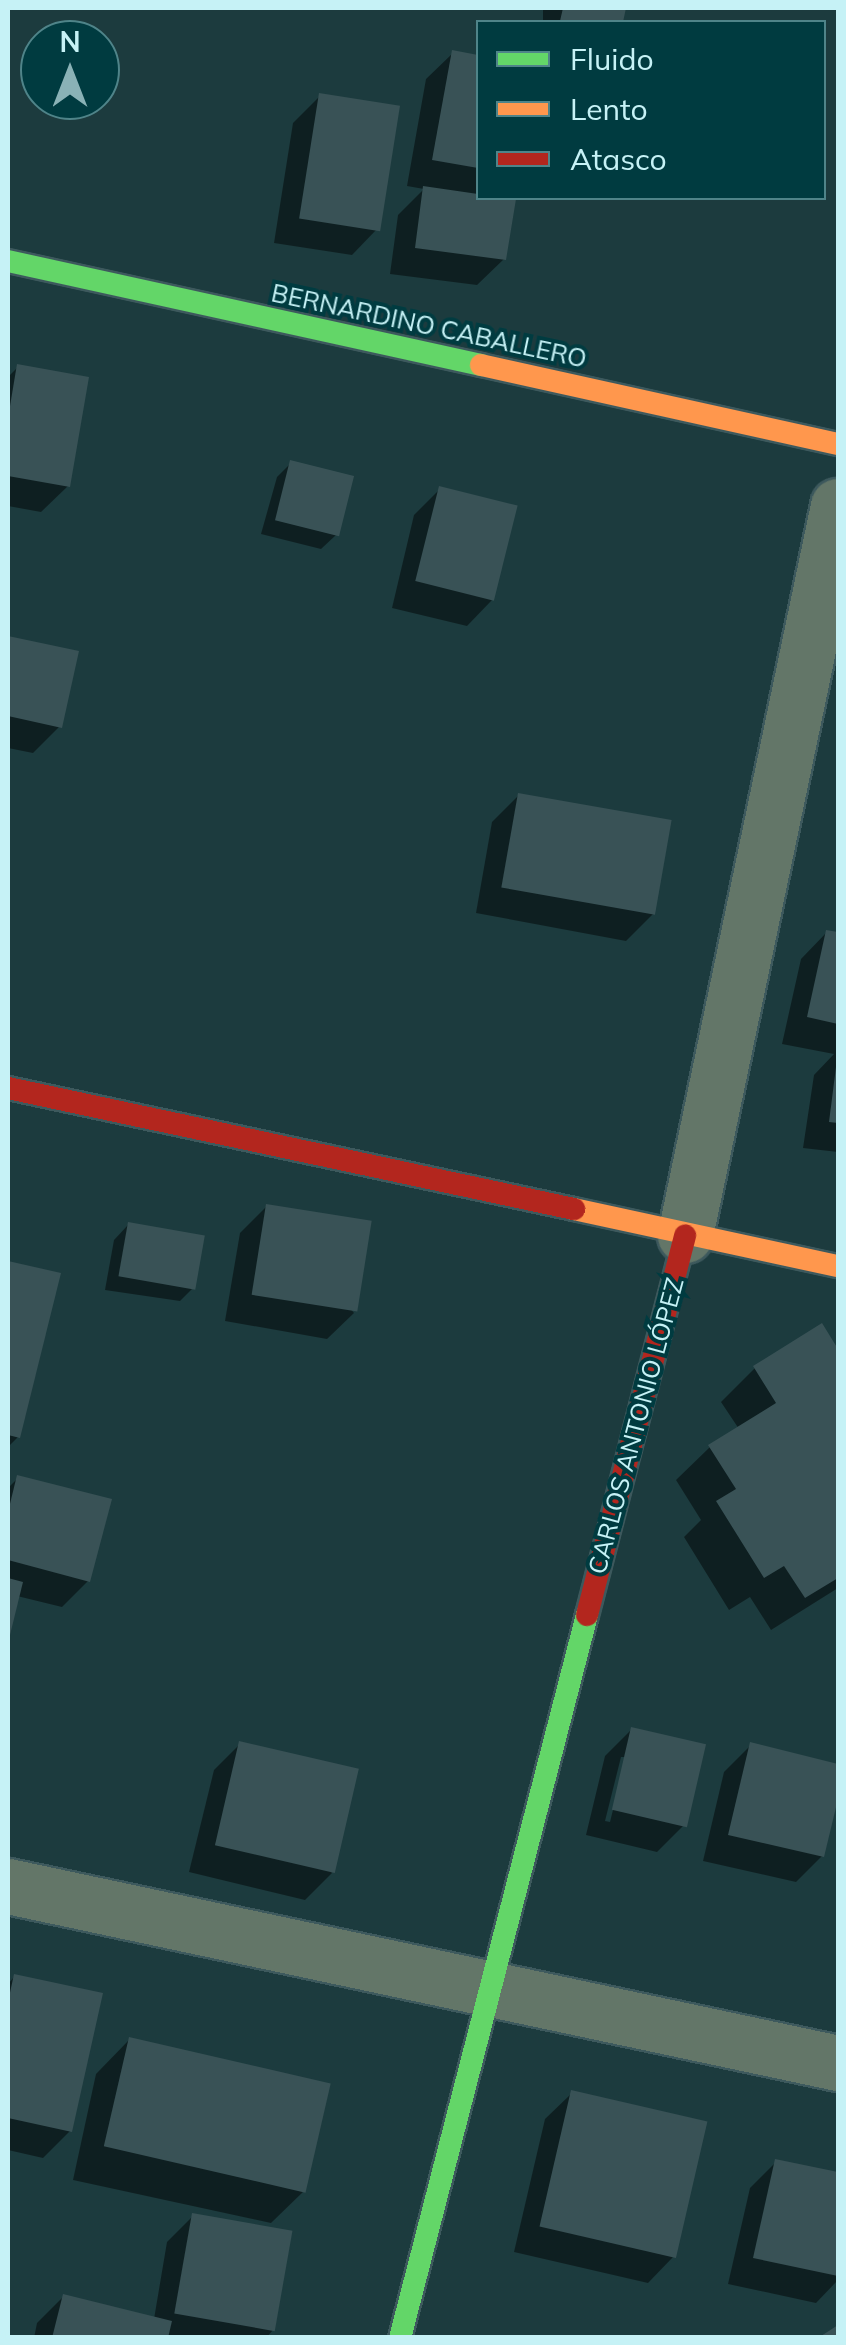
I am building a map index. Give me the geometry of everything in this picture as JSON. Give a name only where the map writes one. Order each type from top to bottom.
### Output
[{"type":"street","name":"BERNARDINO CABALLERO","points":[[8,261],[838,444]]},
{"type":"street","name":"CARLOS ANTONIO LÓPEZ","points":[[400,2338],[685,1235],[838,506]]},
{"type":"street","points":[[8,1088],[838,1266]]},
{"type":"street","points":[[8,1886],[838,2063]]},
{"type":"building","points":[[563,8],[626,8],[623,20],[560,20]]},
{"type":"building","points":[[452,50],[476,55],[476,168],[432,160]]},
{"type":"building","points":[[319,93],[400,106],[380,231],[299,218]]},
{"type":"building","points":[[423,186],[476,194],[476,200],[516,200],[506,260],[415,248]]},
{"type":"building","points":[[17,364],[89,377],[70,487],[8,476],[8,418]]},
{"type":"building","points":[[290,460],[354,476],[339,536],[275,520]]},
{"type":"building","points":[[439,486],[518,506],[494,601],[415,581]]},
{"type":"building","points":[[8,636],[79,651],[62,728],[8,716]]},
{"type":"building","points":[[518,793],[672,820],[655,915],[501,888]]},
{"type":"building","points":[[826,930],[838,932],[838,1024],[807,1017]]},
{"type":"building","points":[[838,1067],[838,1123],[829,1122]]},
{"type":"building","points":[[266,1204],[372,1221],[357,1312],[252,1295]]},
{"type":"building","points":[[128,1222],[205,1236],[195,1290],[118,1276]]},
{"type":"building","points":[[8,1261],[61,1273],[20,1438],[8,1435]]},
{"type":"building","points":[[822,1323],[838,1349],[838,1578],[805,1598],[784,1566],[764,1578],[716,1501],[736,1489],[708,1445],[776,1403],[753,1366]]},
{"type":"building","points":[[17,1475],[112,1499],[90,1582],[8,1560],[8,1512]]},
{"type":"building","points":[[8,1578],[23,1582],[9,1639],[8,1639]]},
{"type":"building","points":[[631,1727],[706,1744],[687,1827],[612,1810]]},
{"type":"building","points":[[239,1741],[359,1769],[335,1873],[215,1845]]},
{"type":"building","points":[[750,1742],[838,1764],[838,1799],[824,1857],[728,1835]]},
{"type":"building","points":[[14,1974],[103,1993],[72,2132],[8,2118],[8,2002]]},
{"type":"building","points":[[129,2037],[331,2084],[306,2193],[104,2146]]},
{"type":"building","points":[[571,2090],[707,2121],[676,2258],[540,2226]]},
{"type":"building","points":[[775,2159],[838,2172],[838,2276],[753,2258]]},
{"type":"building","points":[[192,2213],[292,2231],[275,2331],[174,2313]]},
{"type":"building","points":[[63,2294],[172,2321],[168,2338],[52,2338]]},
{"type":"building","points":[[838,2325],[838,2338],[818,2338]]},
{"type":"traffic: fast","points":[[8,261],[481,365]]},
{"type":"traffic: fast","points":[[400,2338],[587,1615]]},
{"type":"traffic: slow","points":[[481,365],[838,444]]},
{"type":"traffic: slow","points":[[574,1209],[838,1266]]},
{"type":"traffic: jam","points":[[8,1088],[574,1209]]},
{"type":"traffic: jam","points":[[587,1615],[685,1235]]}]
